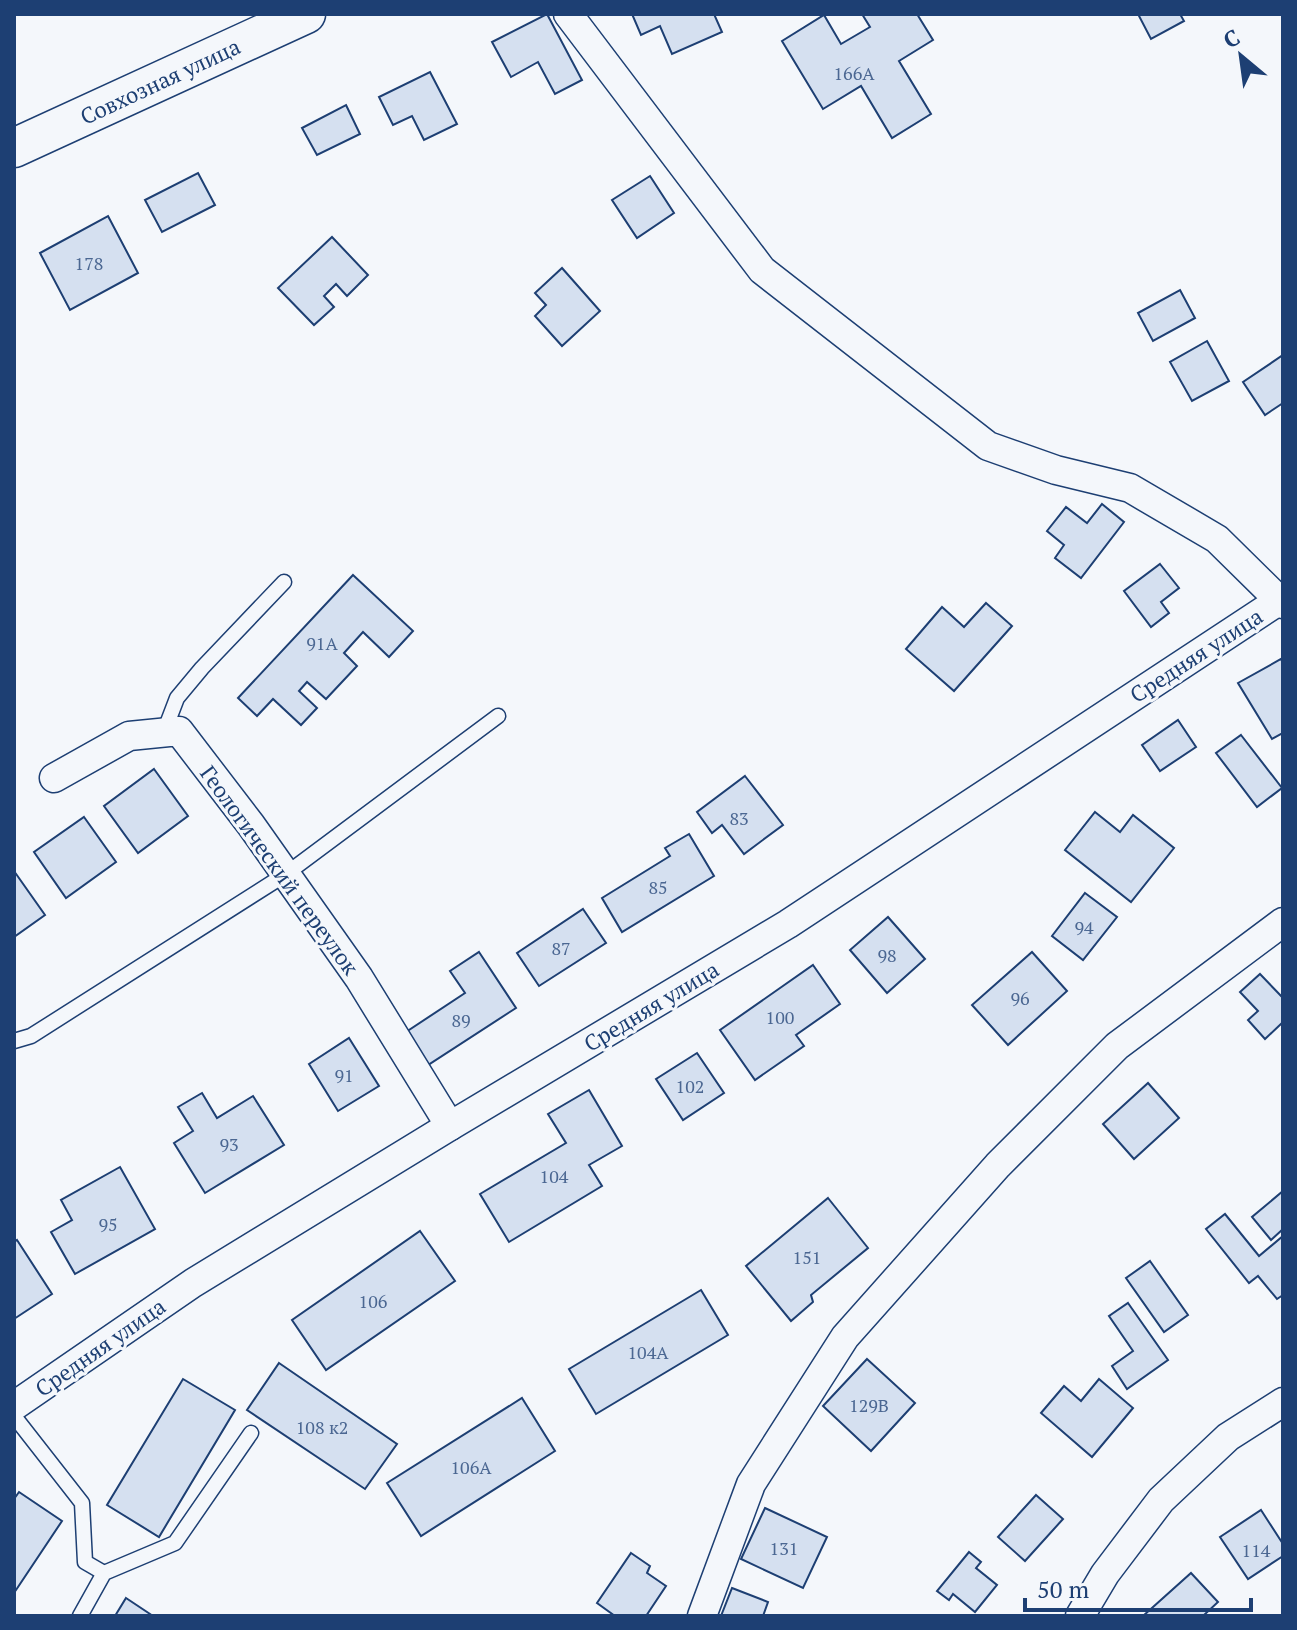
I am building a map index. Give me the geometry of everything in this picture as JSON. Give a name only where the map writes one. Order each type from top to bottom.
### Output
[{"type":"street","name":"Совхозная улица","points":[[14,148],[306,14]]},
{"type":"street","points":[[568,14],[762,270],[988,446],[1056,470],[1130,488],[1217,539],[1282,601]]},
{"type":"street","name":"Средняя улица","points":[[14,1406],[193,1283],[788,924],[1282,601]]},
{"type":"street","name":"Геологический переулок","points":[[164,733],[179,731],[251,825],[359,978],[450,1126]]},
{"type":"street","points":[[54,778],[129,736],[164,733]]},
{"type":"street","points":[[702,1616],[751,1484],[845,1337],[998,1165],[1117,1046],[1283,922]]},
{"type":"street","points":[[1080,1616],[1105,1574],[1161,1500],[1228,1437],[1283,1402]]},
{"type":"lane","points":[[164,733],[177,698],[284,582]]},
{"type":"lane","points":[[14,1041],[31,1036],[286,874],[498,716]]},
{"type":"lane","points":[[14,1416],[82,1503],[85,1562],[104,1573]]},
{"type":"lane","points":[[80,1616],[104,1573],[175,1543],[251,1433]]},
{"type":"building","points":[[547,14],[582,80],[555,94],[538,62],[511,77],[492,42]]},
{"type":"building","points":[[632,14],[714,14],[722,32],[672,54],[660,26],[641,35]]},
{"type":"building","points":[[862,14],[917,14],[933,40],[899,61],[931,114],[892,138],[861,86],[823,109],[782,41],[824,15],[841,44],[870,27]]},
{"type":"building","points":[[1138,14],[1180,14],[1184,21],[1151,39]]},
{"type":"building","points":[[430,72],[457,124],[424,140],[412,116],[393,125],[379,97]]},
{"type":"building","points":[[346,105],[360,134],[317,155],[302,128]]},
{"type":"building","points":[[198,173],[215,205],[162,232],[145,200]]},
{"type":"building","points":[[650,176],[674,213],[637,238],[612,200]]},
{"type":"building","points":[[108,216],[138,273],[70,310],[40,253]]},
{"type":"building","points":[[332,237],[368,275],[347,296],[336,284],[324,296],[334,307],[314,325],[278,288]]},
{"type":"building","points":[[562,268],[600,311],[562,346],[535,316],[546,305],[535,293]]},
{"type":"building","points":[[1180,290],[1195,318],[1153,341],[1138,313]]},
{"type":"building","points":[[1207,341],[1229,381],[1192,401],[1170,362]]},
{"type":"building","points":[[1283,355],[1283,403],[1265,415],[1243,382]]},
{"type":"building","points":[[1102,504],[1124,522],[1081,578],[1055,558],[1064,545],[1047,531],[1066,507],[1087,523]]},
{"type":"building","points":[[1160,564],[1179,588],[1161,602],[1169,613],[1151,627],[1124,591]]},
{"type":"building","points":[[353,575],[413,631],[389,657],[363,632],[344,653],[357,666],[326,699],[307,682],[299,691],[317,708],[301,725],[273,699],[257,716],[238,698]]},
{"type":"building","points":[[986,603],[1012,626],[954,691],[906,649],[942,607],[964,627]]},
{"type":"building","points":[[1281,659],[1283,733],[1272,739],[1238,683]]},
{"type":"building","points":[[1178,720],[1196,747],[1160,771],[1142,745]]},
{"type":"building","points":[[1241,735],[1282,788],[1257,807],[1216,753]]},
{"type":"building","points":[[154,769],[188,816],[138,853],[104,806]]},
{"type":"building","points":[[745,776],[783,825],[744,854],[722,825],[712,833],[697,812]]},
{"type":"building","points":[[1095,812],[1120,832],[1133,815],[1174,848],[1131,902],[1065,850]]},
{"type":"building","points":[[84,817],[116,862],[66,898],[34,852]]},
{"type":"building","points":[[689,834],[714,876],[622,932],[602,898],[670,856],[665,848]]},
{"type":"building","points":[[14,871],[45,915],[14,937]]},
{"type":"building","points":[[1085,893],[1117,917],[1083,960],[1052,936]]},
{"type":"building","points":[[583,909],[606,943],[539,986],[517,953]]},
{"type":"building","points":[[888,917],[925,959],[887,993],[850,950]]},
{"type":"building","points":[[479,952],[516,1008],[428,1065],[406,1032],[465,993],[450,971]]},
{"type":"building","points":[[1032,952],[1067,991],[1008,1045],[972,1005]]},
{"type":"building","points":[[813,965],[840,1004],[796,1035],[804,1046],[755,1080],[720,1030]]},
{"type":"building","points":[[1260,974],[1283,998],[1283,1022],[1265,1039],[1248,1020],[1258,1011],[1240,992]]},
{"type":"building","points":[[349,1038],[379,1086],[338,1111],[309,1064]]},
{"type":"building","points":[[697,1053],[724,1093],[683,1120],[656,1079]]},
{"type":"building","points":[[1148,1083],[1179,1118],[1134,1159],[1103,1124]]},
{"type":"building","points":[[589,1090],[622,1146],[589,1165],[602,1186],[509,1242],[480,1194],[566,1143],[548,1114]]},
{"type":"building","points":[[202,1093],[217,1118],[253,1096],[284,1145],[205,1193],[174,1143],[193,1131],[178,1107]]},
{"type":"building","points":[[120,1167],[155,1229],[75,1274],[51,1232],[72,1220],[61,1200]]},
{"type":"building","points":[[1283,1191],[1283,1229],[1271,1240],[1252,1217]]},
{"type":"building","points":[[828,1198],[868,1248],[811,1295],[813,1302],[791,1321],[746,1266]]},
{"type":"building","points":[[1225,1214],[1259,1256],[1283,1236],[1283,1295],[1277,1299],[1258,1276],[1249,1283],[1206,1229]]},
{"type":"building","points":[[420,1231],[455,1281],[326,1370],[292,1320]]},
{"type":"building","points":[[17,1240],[52,1294],[14,1319],[14,1242]]},
{"type":"building","points":[[1150,1261],[1188,1315],[1164,1332],[1126,1278]]},
{"type":"building","points":[[701,1290],[728,1335],[596,1414],[569,1369]]},
{"type":"building","points":[[1128,1303],[1168,1360],[1127,1389],[1112,1366],[1133,1351],[1109,1316]]},
{"type":"building","points":[[867,1359],[915,1403],[871,1451],[823,1406]]},
{"type":"building","points":[[279,1363],[397,1444],[365,1489],[247,1410]]},
{"type":"building","points":[[183,1379],[235,1410],[159,1537],[107,1505]]},
{"type":"building","points":[[1099,1379],[1133,1408],[1092,1457],[1041,1413],[1064,1386],[1081,1401]]},
{"type":"building","points":[[522,1398],[555,1451],[421,1536],[387,1483]]},
{"type":"building","points":[[19,1492],[62,1521],[14,1593],[14,1499]]},
{"type":"building","points":[[1036,1495],[1063,1519],[1025,1561],[998,1537]]},
{"type":"building","points":[[765,1508],[827,1537],[803,1588],[741,1559]]},
{"type":"building","points":[[1261,1510],[1283,1544],[1283,1556],[1248,1579],[1220,1537]]},
{"type":"building","points":[[969,1552],[981,1562],[976,1568],[997,1585],[975,1612],[953,1594],[949,1600],[937,1591]]},
{"type":"building","points":[[631,1553],[650,1566],[647,1573],[666,1586],[646,1616],[615,1616],[597,1603]]},
{"type":"building","points":[[1191,1573],[1218,1602],[1203,1616],[1143,1616]]},
{"type":"building","points":[[732,1588],[768,1602],[763,1616],[721,1616]]},
{"type":"building","points":[[126,1598],[153,1616],[115,1616]]}]
